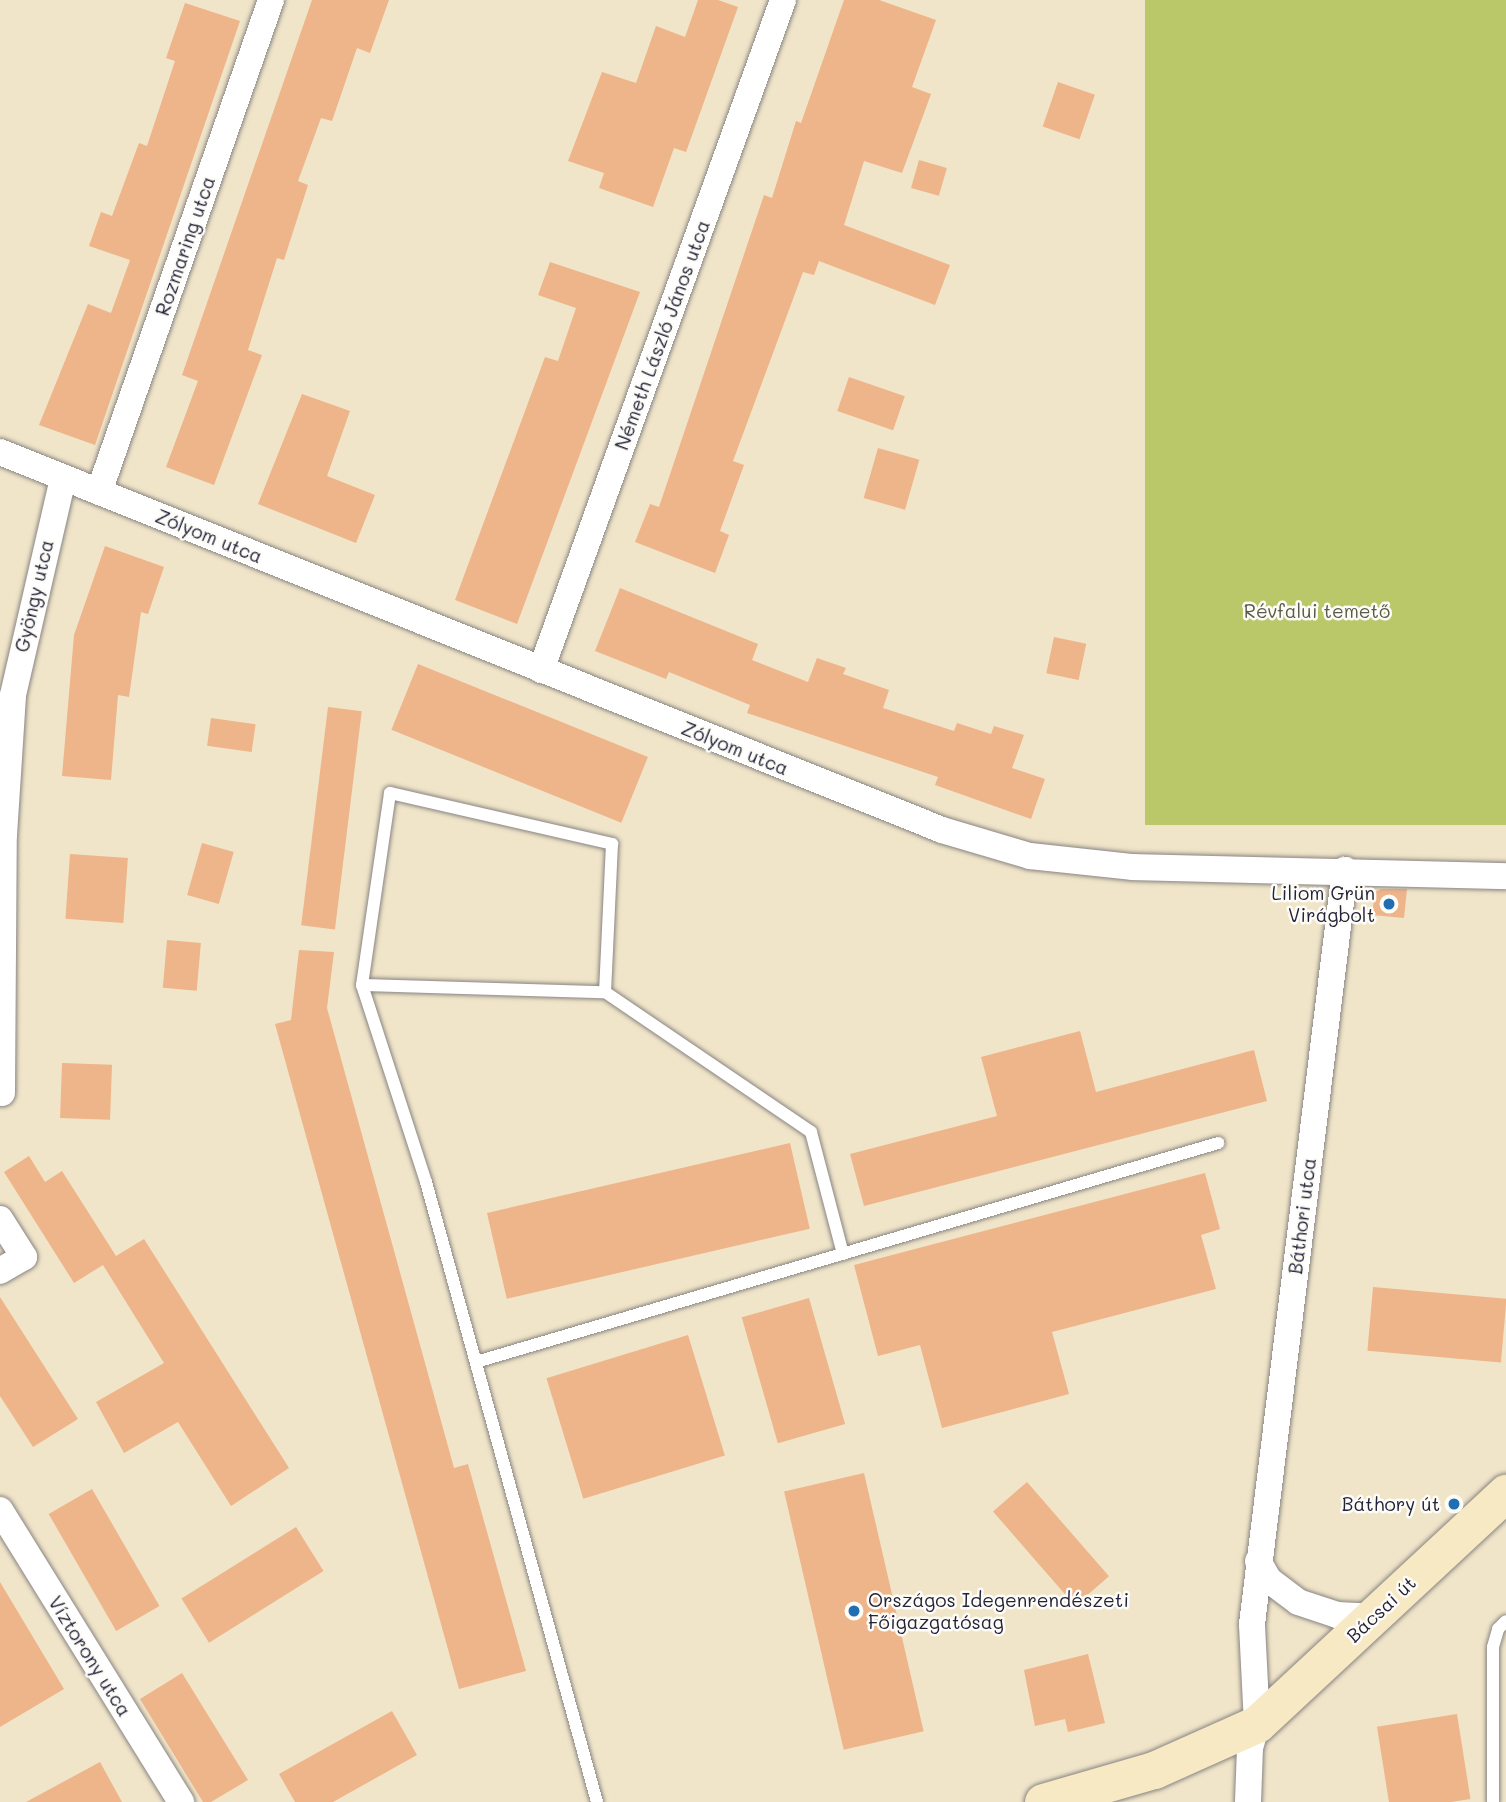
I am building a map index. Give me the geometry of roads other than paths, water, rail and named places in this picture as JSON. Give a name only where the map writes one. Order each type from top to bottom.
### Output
[{"type":"street","name":"Rozmaring utca","points":[[99,492],[271,0]]},
{"type":"street","name":"Németh László János utca","points":[[541,670],[783,0]]},
{"type":"street","name":"Zólyom utca","points":[[0,452],[942,830],[1030,856],[1133,867],[1345,870],[1506,876]]},
{"type":"street","name":"Gyöngy utca","points":[[2,1093],[2,835],[13,695],[63,478]]},
{"type":"street","name":"Báthori utca","points":[[1248,1802],[1250,1748],[1256,1724],[1250,1651],[1258,1561],[1345,870]]},
{"type":"street","points":[[0,1220],[24,1257],[0,1271]]},
{"type":"street","name":"Bácsai út","points":[[1043,1802],[1154,1770],[1256,1724],[1506,1493]]},
{"type":"street","name":"Víztorony utca","points":[[0,1510],[181,1802]]},
{"type":"street","points":[[1258,1561],[1269,1580],[1298,1602],[1337,1615],[1371,1616]]},
{"type":"lane","points":[[597,1802],[426,1182],[362,985],[390,793],[612,844],[605,992]]},
{"type":"lane","points":[[362,985],[605,992],[811,1132],[843,1254]]},
{"type":"lane","points":[[476,1362],[1218,1143]]},
{"type":"lane","points":[[1493,1802],[1501,1735],[1493,1647],[1497,1629],[1506,1621]]},
{"type":"place","name":"Liliom Grün Virágbolt","points":[[1389,904]]},
{"type":"place","name":"Báthory út","points":[[1454,1504]]},
{"type":"place","name":"Országos Idegenrendészeti Főigazgatósag","points":[[854,1611]]},
{"type":"park label","name":"Révfalui temető","points":[[1317,611]]}]
